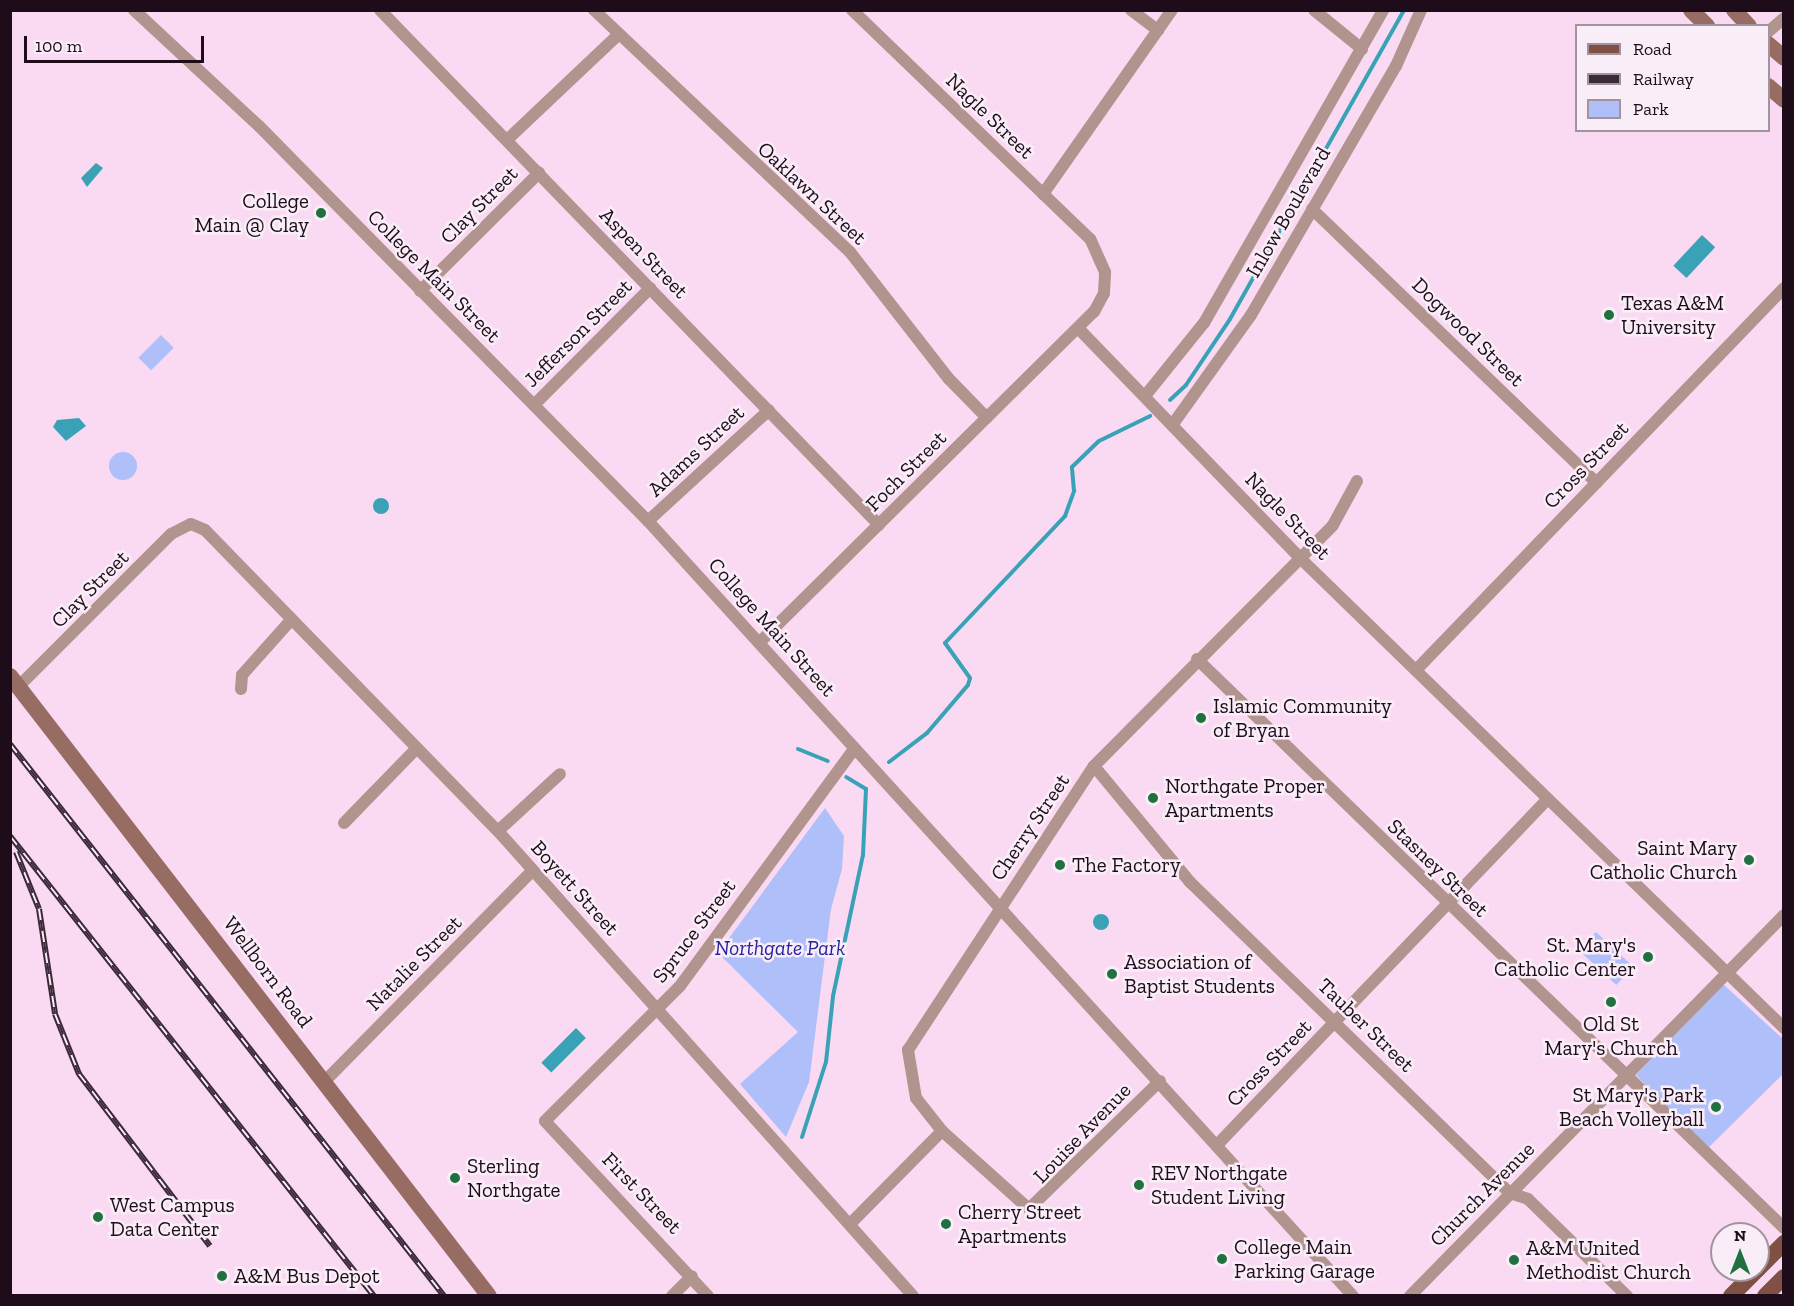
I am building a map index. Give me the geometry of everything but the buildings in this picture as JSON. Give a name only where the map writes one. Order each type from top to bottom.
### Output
[{"type":"main road","points":[[1692,10],[1705,24]]},
{"type":"main road","points":[[1734,10],[1747,24]]},
{"type":"main road","points":[[1770,46],[1784,58]]},
{"type":"main road","points":[[1770,88],[1784,100]]},
{"type":"main road","name":"Wellborn Road","points":[[15,681],[489,1296]]},
{"type":"main road","points":[[1770,1256],[1784,1243]]},
{"type":"main road","points":[[1765,1296],[1784,1277]]},
{"type":"main road","points":[[1731,1296],[1744,1282]]},
{"type":"street","name":"College Main Street","points":[[134,10],[259,126],[648,521],[1218,1144],[1353,1296]]},
{"type":"street","name":"Aspen Street","points":[[380,10],[879,525]]},
{"type":"street","name":"Oaklawn Street","points":[[594,10],[850,252],[942,370],[987,418]]},
{"type":"street","name":"Nagle Street","points":[[852,10],[1090,239],[1105,272],[1104,293],[1078,328],[1299,557],[1417,669],[1547,800],[1784,1028]]},
{"type":"street","points":[[1131,10],[1158,30]]},
{"type":"street","points":[[1043,194],[1172,10]]},
{"type":"street","points":[[1314,10],[1362,49]]},
{"type":"street","name":"Inlow Boulevard","points":[[1145,396],[1204,323],[1383,10]]},
{"type":"street","name":"Inlow Boulevard","points":[[1173,424],[1224,356],[1312,209],[1396,66],[1420,10]]},
{"type":"street","points":[[1770,30],[1784,18]]},
{"type":"street","name":"Clay Street","points":[[507,140],[619,34]]},
{"type":"street","name":"Clay Street","points":[[420,291],[539,173]]},
{"type":"street","name":"Dogwood Street","points":[[1312,209],[1597,483]]},
{"type":"street","name":"Jefferson Street","points":[[534,405],[650,288]]},
{"type":"street","name":"Cross Street","points":[[1417,669],[1784,288]]},
{"type":"street","name":"Foch Street","points":[[761,642],[1078,328]]},
{"type":"street","name":"Adams Street","points":[[648,521],[769,410]]},
{"type":"street","name":"Cherry Street","points":[[1029,1209],[942,1131],[909,1083],[908,1050],[1000,906],[1094,766],[1197,659],[1333,525],[1357,481]]},
{"type":"street","name":"Clay Street","points":[[15,681],[171,534],[191,524]]},
{"type":"street","name":"Boyett Street","points":[[191,524],[205,530],[498,831],[913,1296]]},
{"type":"street","points":[[241,689],[242,675],[291,620]]},
{"type":"street","name":"Stasney Street","points":[[1197,659],[1447,905],[1784,1228]]},
{"type":"street","name":"Spruce Street","points":[[545,1121],[657,1010],[855,748]]},
{"type":"street","points":[[344,823],[416,749]]},
{"type":"street","name":"Tauber Street","points":[[1094,766],[1190,882],[1510,1193],[1528,1199],[1627,1296]]},
{"type":"street","points":[[498,831],[560,774]]},
{"type":"street","name":"Cross Street","points":[[1218,1144],[1547,800]]},
{"type":"street","name":"Natalie Street","points":[[324,1082],[532,871]]},
{"type":"street","name":"Church Avenue","points":[[1410,1296],[1624,1073],[1784,915]]},
{"type":"street","name":"Louise Avenue","points":[[1029,1209],[1160,1081]]},
{"type":"street","name":"First Street","points":[[545,1121],[692,1276],[708,1296]]},
{"type":"street","points":[[850,1224],[942,1131]]},
{"type":"street","points":[[672,1296],[692,1276]]},
{"type":"green space","points":[[161,335],[174,348],[151,370],[138,358]]},
{"type":"green space","points":[[123,452],[133,456],[137,466],[133,476],[123,480],[113,476],[109,466],[113,456]]},
{"type":"green space","name":"Northgate Park","points":[[825,808],[844,836],[842,869],[831,909],[809,1082],[786,1137],[740,1084],[798,1032],[718,953]]},
{"type":"green space","points":[[1596,932],[1633,967],[1616,985],[1579,950]]},
{"type":"green space","points":[[1723,984],[1783,1039],[1783,1074],[1707,1149],[1636,1075]]},
{"type":"shaded area","points":[[96,163],[103,168],[87,187],[81,178]]},
{"type":"shaded area","points":[[1702,235],[1715,247],[1687,278],[1673,266]]},
{"type":"shaded area","points":[[79,418],[86,426],[66,441],[53,427],[57,420]]},
{"type":"shaded area","points":[[381,498],[387,500],[389,506],[387,512],[381,514],[375,512],[373,506],[375,500]]},
{"type":"shaded area","points":[[1101,914],[1109,922],[1101,930],[1093,922]]},
{"type":"shaded area","points":[[576,1028],[586,1038],[551,1073],[541,1063]]},
{"type":"waterway","points":[[1170,400],[1186,385],[1230,319],[1404,10]]},
{"type":"waterway","points":[[889,762],[927,733],[968,685],[970,678],[945,643],[1065,516],[1074,491],[1072,467],[1099,441],[1150,416]]},
{"type":"waterway","points":[[798,749],[828,761]]},
{"type":"waterway","points":[[802,1137],[826,1062],[833,996],[863,855],[866,789],[846,777]]},
{"type":"railway","points":[[10,744],[444,1296]]},
{"type":"railway","points":[[10,836],[374,1296]]},
{"type":"railway","points":[[16,852],[39,909],[55,1014],[79,1074],[210,1246]]},
{"type":"place","name":"College Main @ Clay","points":[[321,213]]},
{"type":"place","name":"Texas A&M University","points":[[1609,315]]},
{"type":"place","name":"Islamic Community of Bryan","points":[[1201,718]]},
{"type":"place","name":"Northgate Proper Apartments","points":[[1153,798]]},
{"type":"place","name":"Saint Mary Catholic Church","points":[[1749,860]]},
{"type":"place","name":"The Factory","points":[[1060,865]]},
{"type":"place","name":"St. Mary's Catholic Center","points":[[1648,957]]},
{"type":"place","name":"Association of Baptist Students","points":[[1112,974]]},
{"type":"place","name":"Old St Mary's Church","points":[[1611,1002]]},
{"type":"place","name":"St Mary's Park Beach Volleyball","points":[[1716,1107]]},
{"type":"place","name":"Sterling Northgate","points":[[455,1178]]},
{"type":"place","name":"REV Northgate Student Living","points":[[1139,1185]]},
{"type":"place","name":"West Campus Data Center","points":[[98,1217]]},
{"type":"place","name":"Cherry Street Apartments","points":[[946,1224]]},
{"type":"place","name":"College Main Parking Garage","points":[[1222,1259]]},
{"type":"place","name":"A&M United Methodist Church","points":[[1514,1260]]},
{"type":"place","name":"A&M Bus Depot","points":[[222,1276]]}]
